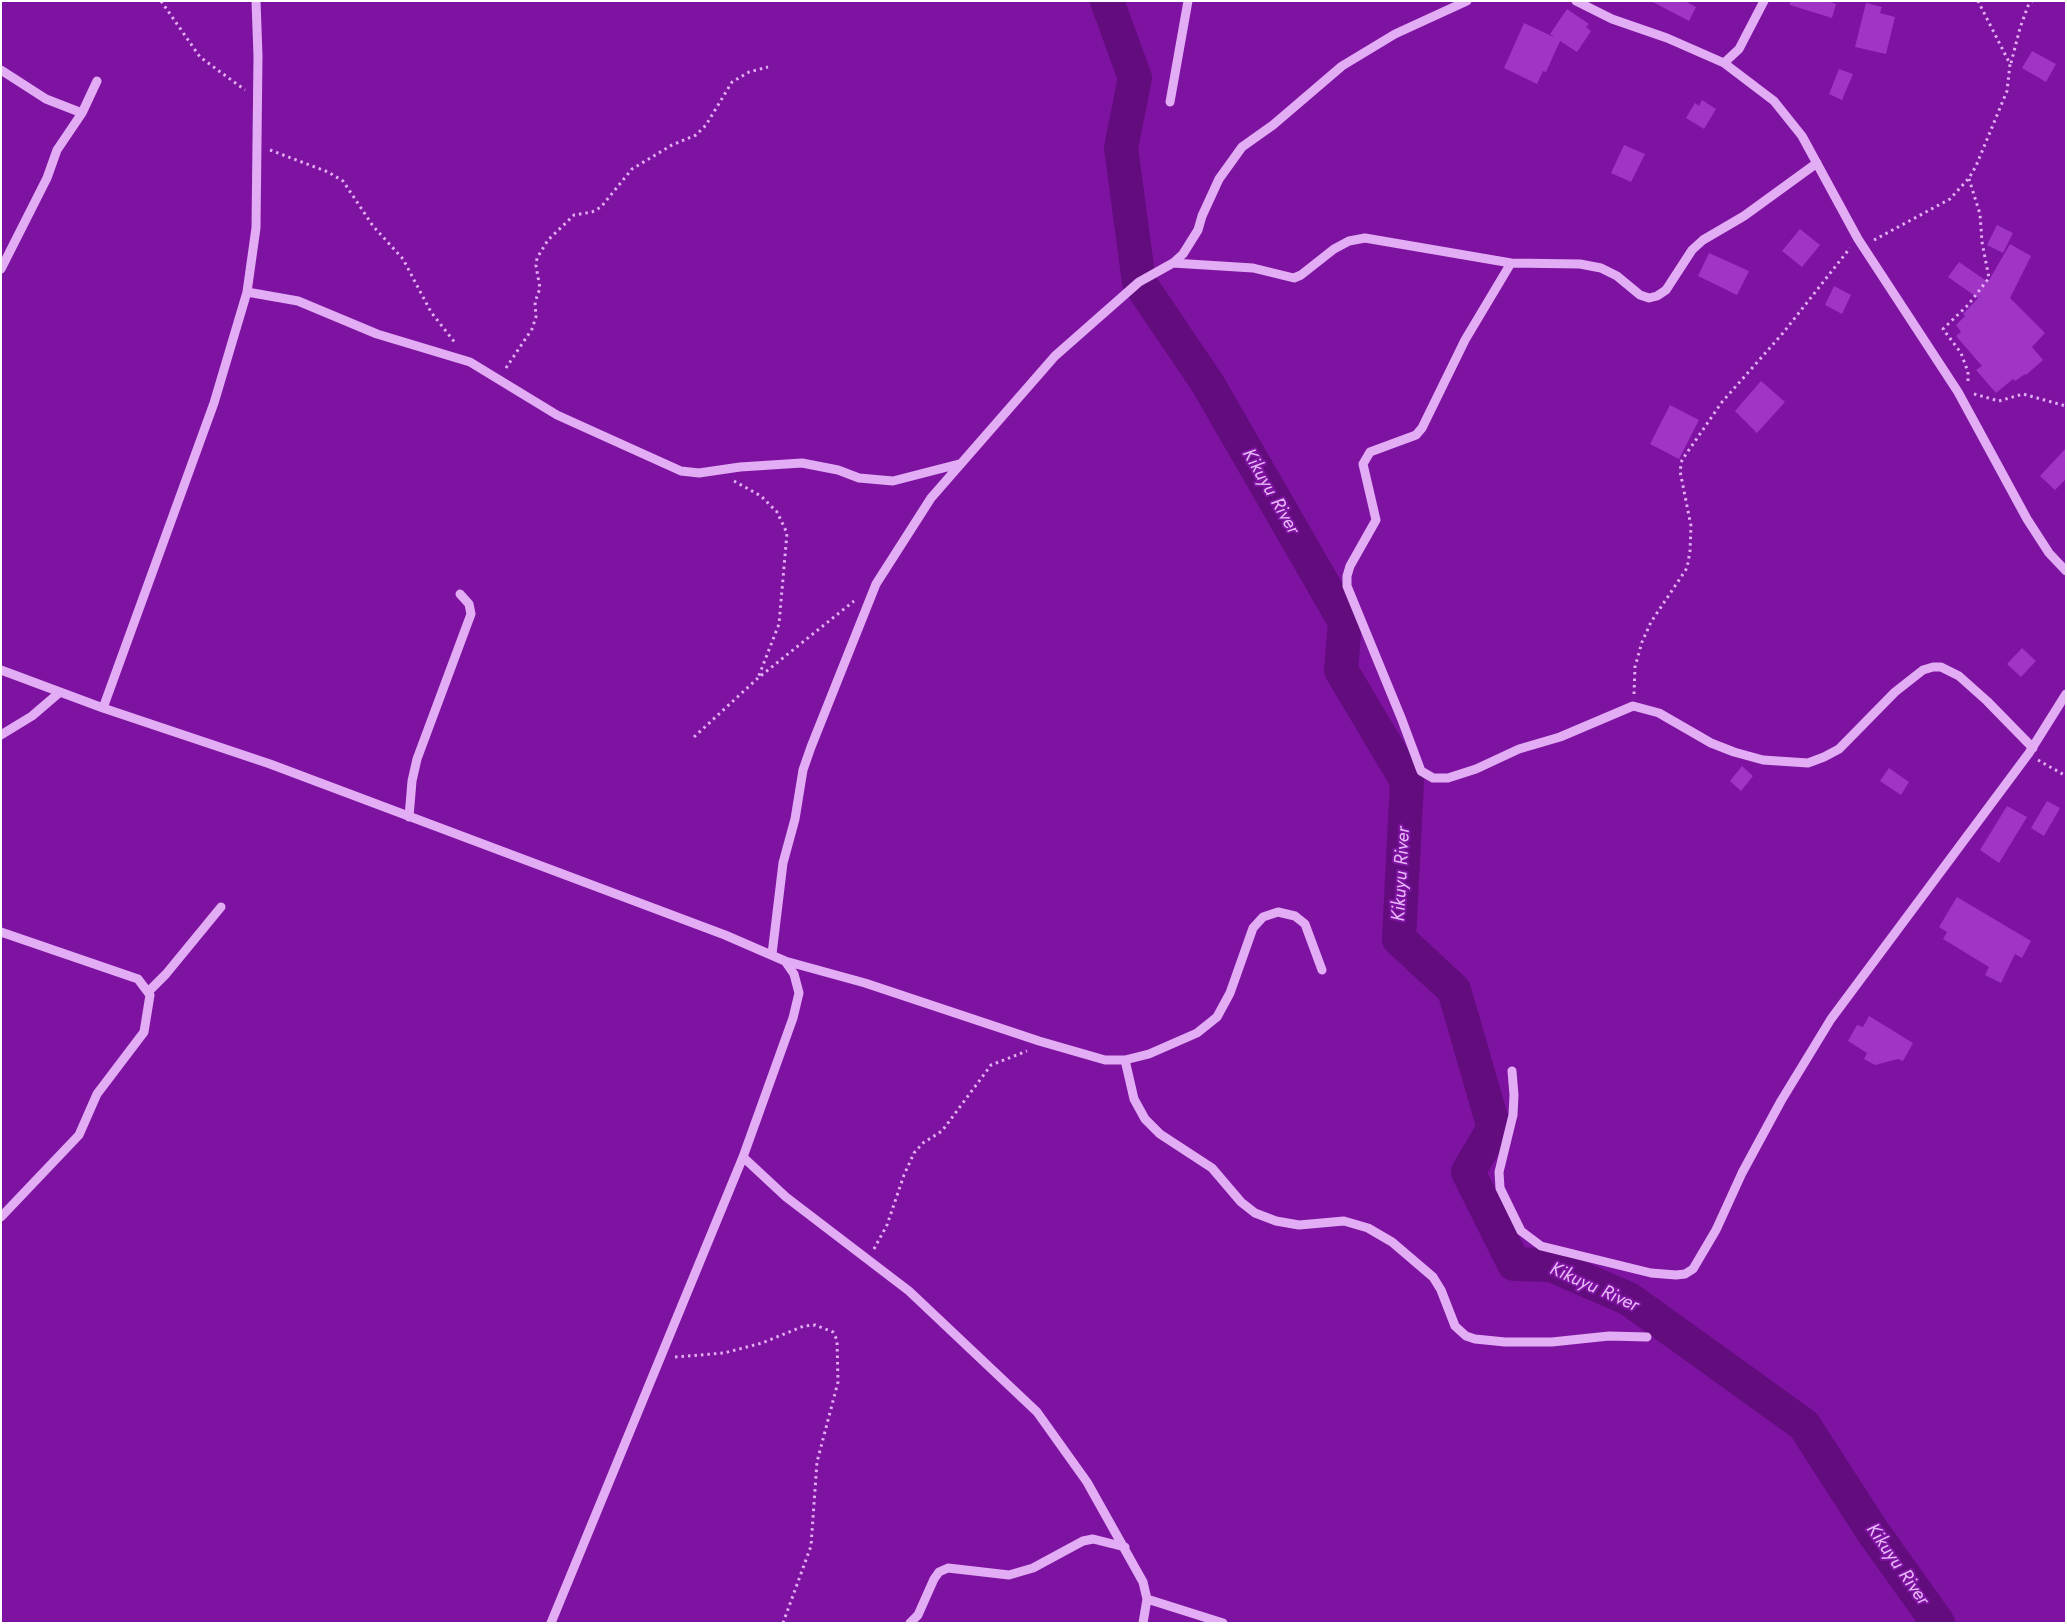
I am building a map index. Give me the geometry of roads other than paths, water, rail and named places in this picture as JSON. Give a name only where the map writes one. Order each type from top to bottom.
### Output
[{"type":"street","points":[[103,708],[214,403],[247,292],[256,228],[258,99],[256,1]]},
{"type":"street","points":[[1170,102],[1188,1]]},
{"type":"street","points":[[772,954],[783,863],[795,819],[803,770],[829,697],[876,584],[930,498],[1056,356],[1139,282],[1173,263],[1190,246],[1219,179],[1242,147],[1273,125],[1342,66],[1395,34],[1467,1]]},
{"type":"street","points":[[1576,1],[1612,18],[1667,38],[1724,63],[1774,101],[1802,136],[1860,243],[1962,392],[2027,519],[2048,552],[2066,571]]},
{"type":"street","points":[[1724,63],[1739,49],[1764,1]]},
{"type":"street","points":[[1,70],[46,99],[82,114]]},
{"type":"street","points":[[1,269],[47,178],[57,150],[82,114],[97,81]]},
{"type":"street","points":[[1173,263],[1253,268],[1294,278],[1334,249],[1349,241],[1364,238],[1511,263],[1580,264],[1600,268],[1617,276],[1640,295],[1648,298],[1657,296],[1666,290],[1692,250],[1703,240],[1744,216],[1817,164]]},
{"type":"street","points":[[1511,263],[1465,340],[1422,428],[1416,435],[1380,446],[1370,452],[1364,459],[1364,473],[1376,520],[1350,566],[1347,586],[1421,770],[1427,776],[1448,778],[1476,769],[1519,749],[1560,737],[1633,706],[1659,714],[1711,743],[1734,752],[1763,760],[1808,763],[1839,749],[1895,692],[1923,670],[1941,667],[1959,676],[1987,701],[2031,751]]},
{"type":"street","points":[[247,292],[298,301],[378,334],[470,362],[557,415],[665,464],[690,473],[716,472],[740,467],[802,463],[838,470],[859,478],[893,481],[960,464]]},
{"type":"street","points":[[409,817],[412,780],[417,759],[471,614],[469,604],[460,594]]},
{"type":"street","points":[[1,670],[103,708],[270,764],[772,954],[785,961],[865,983],[1039,1041],[1104,1060],[1125,1060],[1149,1054],[1197,1033],[1217,1017],[1230,993],[1253,928],[1263,918],[1278,912],[1295,916],[1305,924],[1322,970]]},
{"type":"street","points":[[1,735],[32,716],[60,692]]},
{"type":"street","points":[[1512,1071],[1513,1115],[1498,1172],[1500,1188],[1521,1231],[1541,1246],[1651,1273],[1685,1274],[1693,1269],[1703,1254],[1742,1173],[1781,1100],[1831,1019],[2031,751],[2066,694]]},
{"type":"street","points":[[148,992],[166,974],[221,907]]},
{"type":"street","points":[[1,932],[138,979],[150,995],[144,1032],[97,1094],[80,1135],[1,1217]]},
{"type":"street","points":[[551,1623],[743,1157],[793,1018],[799,993],[794,974],[785,961]]},
{"type":"street","points":[[1125,1060],[1134,1098],[1145,1119],[1160,1134],[1212,1168],[1241,1202],[1256,1213],[1276,1221],[1299,1225],[1344,1222],[1376,1232],[1392,1242],[1433,1277],[1441,1290],[1455,1326],[1466,1336],[1475,1339],[1505,1342],[1552,1342],[1608,1336],[1647,1337]]},
{"type":"street","points":[[743,1157],[786,1197],[868,1258],[916,1297],[1037,1412],[1087,1482],[1143,1582],[1146,1599],[1143,1623]]},
{"type":"street","points":[[910,1623],[918,1616],[934,1579],[939,1572],[948,1568],[1009,1575],[1033,1568],[1083,1541],[1093,1539],[1125,1547]]},
{"type":"street","points":[[1146,1599],[1223,1623]]},
{"type":"waterway","name":"Kikuyu River","points":[[1107,1],[1135,78],[1121,148],[1139,282],[1208,384],[1345,622],[1341,670],[1407,781],[1399,939],[1454,990],[1494,1128],[1468,1172],[1514,1264],[1551,1265],[1629,1299],[1804,1425],[1873,1532],[1938,1623]]}]
